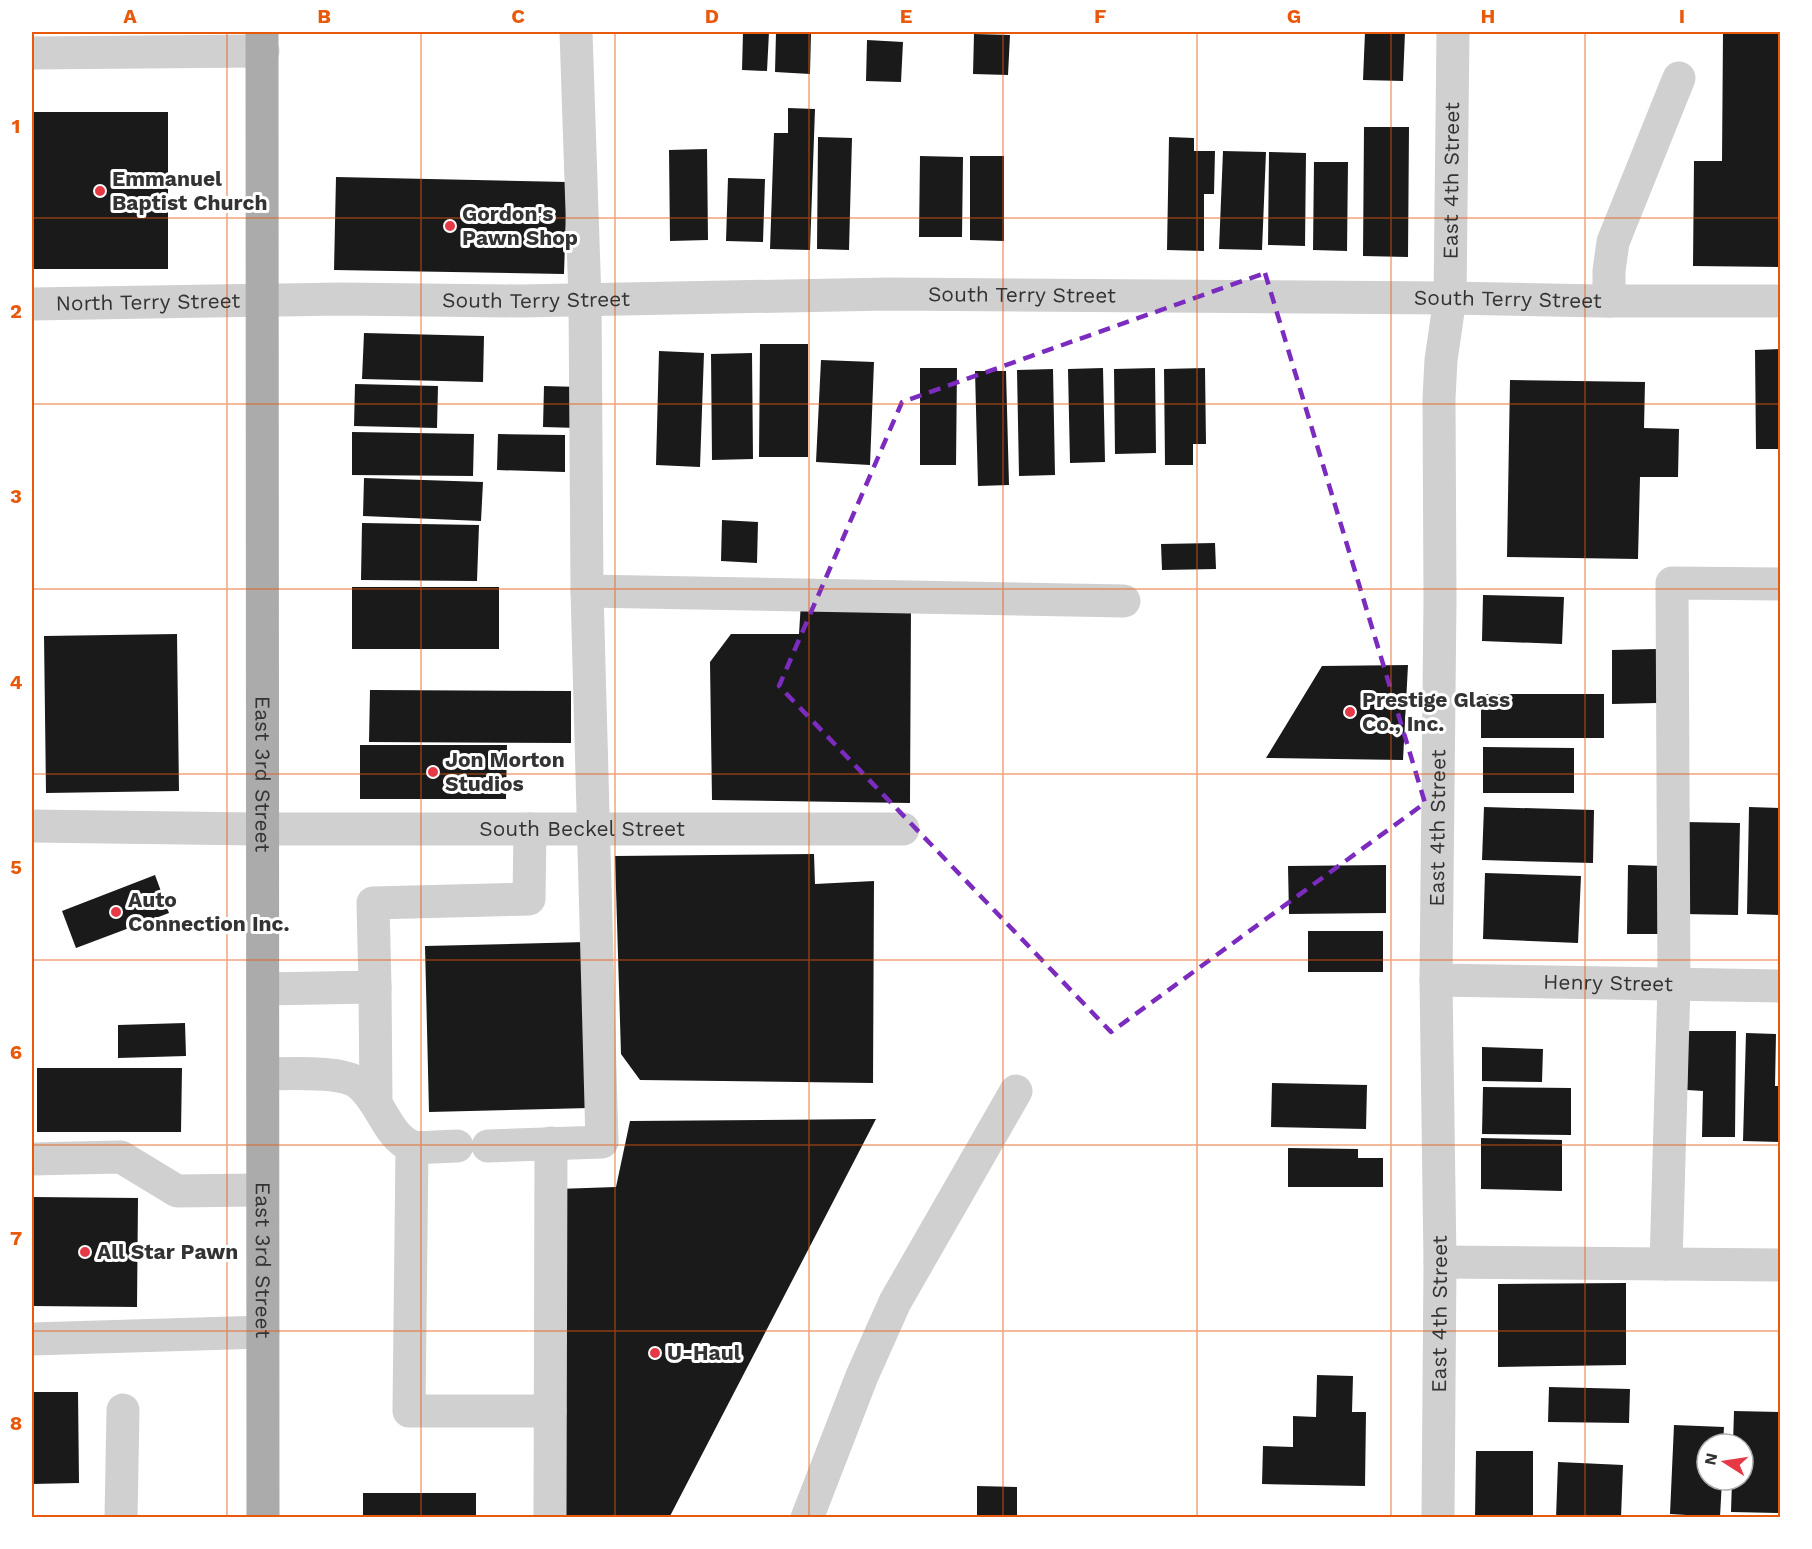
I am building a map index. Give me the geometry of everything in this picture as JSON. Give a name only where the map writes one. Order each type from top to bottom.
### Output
[{"type":"main road","name":"East 3rd Street","points":[[263,41],[263,1518]]},
{"type":"street","points":[[263,1074],[329,1074],[357,1082],[376,1101],[394,1133],[412,1147],[602,1142],[587,591],[585,300],[576,32]]},
{"type":"street","name":"East 4th Street","points":[[1438,1518],[1440,1262],[1436,980],[1440,600],[1439,398],[1450,298],[1453,32]]},
{"type":"street","points":[[32,53],[263,41]]},
{"type":"street","points":[[1609,301],[1609,271],[1614,242],[1679,78]]},
{"type":"street","name":"South Terry Street","points":[[263,301],[340,299],[520,301],[889,294],[1609,301],[1780,300]]},
{"type":"street","name":"North Terry Street","points":[[32,304],[263,301]]},
{"type":"street","points":[[1666,1264],[1674,984],[1672,583],[1780,584]]},
{"type":"street","points":[[587,591],[1124,601]]},
{"type":"street","name":"South Beckel Street","points":[[32,826],[263,829],[903,829]]},
{"type":"street","points":[[376,1101],[373,903],[529,899],[530,829]]},
{"type":"street","name":"Henry Street","points":[[1436,980],[1780,986]]},
{"type":"street","points":[[263,989],[375,987]]},
{"type":"street","points":[[807,1518],[862,1376],[895,1302],[1016,1091]]},
{"type":"street","points":[[550,1518],[551,1143]]},
{"type":"street","points":[[412,1147],[409,1411],[550,1411]]},
{"type":"street","points":[[32,1159],[121,1157],[177,1191],[262,1190]]},
{"type":"street","points":[[1440,1262],[1780,1265]]},
{"type":"street","points":[[32,1339],[263,1332]]},
{"type":"street","points":[[121,1518],[123,1410]]},
{"type":"highlighted area","points":[[1265,273],[1425,803],[1111,1032],[779,686],[902,402]]},
{"type":"building","points":[[743,32],[769,32],[767,71],[742,70]]},
{"type":"building","points":[[776,32],[811,33],[810,74],[775,72]]},
{"type":"building","points":[[1365,32],[1405,32],[1403,81],[1363,80]]},
{"type":"building","points":[[1723,32],[1780,32],[1780,267],[1693,266],[1694,161],[1722,161]]},
{"type":"building","points":[[974,34],[1010,35],[1008,75],[973,74]]},
{"type":"building","points":[[867,40],[903,42],[901,82],[866,81]]},
{"type":"building","points":[[788,108],[815,109],[810,250],[770,249],[774,133],[788,133]]},
{"type":"building","name":"Emmanuel Baptist Church","points":[[32,112],[168,112],[168,269],[32,269]]},
{"type":"building","points":[[1364,127],[1409,127],[1408,257],[1363,256]]},
{"type":"building","points":[[818,137],[852,138],[849,250],[817,249]]},
{"type":"building","points":[[1169,137],[1194,138],[1194,151],[1215,151],[1214,194],[1204,194],[1204,251],[1167,250]]},
{"type":"building","points":[[707,149],[708,240],[670,241],[669,150]]},
{"type":"building","points":[[1223,151],[1266,152],[1262,250],[1219,249]]},
{"type":"building","points":[[1269,152],[1306,153],[1305,246],[1268,245]]},
{"type":"building","points":[[920,156],[963,157],[962,237],[919,237]]},
{"type":"building","points":[[970,156],[1004,156],[1004,241],[970,240]]},
{"type":"building","points":[[1314,162],[1348,162],[1347,251],[1313,250]]},
{"type":"building","name":"Gordon's Pawn Shop","points":[[336,177],[567,182],[564,274],[334,270]]},
{"type":"building","points":[[728,178],[765,179],[763,242],[726,241]]},
{"type":"building","points":[[364,333],[484,336],[483,382],[362,379]]},
{"type":"building","points":[[760,344],[808,344],[808,457],[759,457]]},
{"type":"building","points":[[1780,349],[1780,449],[1756,449],[1755,350]]},
{"type":"building","points":[[659,351],[704,353],[700,467],[656,465]]},
{"type":"building","points":[[752,353],[753,459],[712,460],[711,354]]},
{"type":"building","points":[[821,360],[874,362],[870,465],[816,462]]},
{"type":"building","points":[[920,368],[957,368],[956,465],[920,465]]},
{"type":"building","points":[[1103,368],[1105,462],[1070,463],[1068,369]]},
{"type":"building","points":[[1155,368],[1156,453],[1115,454],[1114,369]]},
{"type":"building","points":[[1205,368],[1206,444],[1193,444],[1193,465],[1165,465],[1164,369]]},
{"type":"building","points":[[1053,369],[1055,475],[1019,476],[1017,370]]},
{"type":"building","points":[[975,371],[1006,371],[1009,485],[978,486]]},
{"type":"building","points":[[1510,380],[1645,382],[1644,428],[1679,429],[1678,477],[1640,477],[1638,559],[1507,557]]},
{"type":"building","points":[[355,384],[438,386],[437,428],[354,426]]},
{"type":"building","points":[[544,386],[580,387],[578,428],[543,427]]},
{"type":"building","points":[[352,432],[474,434],[473,476],[352,475]]},
{"type":"building","points":[[498,434],[565,435],[565,472],[497,470]]},
{"type":"building","points":[[364,478],[483,482],[481,521],[363,516]]},
{"type":"building","points":[[722,520],[758,522],[757,563],[721,561]]},
{"type":"building","points":[[362,523],[479,525],[477,581],[361,580]]},
{"type":"building","points":[[1215,543],[1216,569],[1162,570],[1161,544]]},
{"type":"building","points":[[352,587],[499,587],[499,649],[352,649]]},
{"type":"building","points":[[1483,595],[1564,597],[1562,644],[1482,641]]},
{"type":"building","points":[[801,602],[911,606],[910,803],[712,800],[710,662],[731,634],[799,634]]},
{"type":"building","points":[[177,634],[179,791],[46,793],[44,636]]},
{"type":"building","points":[[1656,649],[1657,703],[1612,704],[1612,650]]},
{"type":"building","name":"Prestige Glass Co., Inc.","points":[[1408,665],[1403,760],[1266,758],[1322,666]]},
{"type":"building","points":[[370,690],[571,691],[571,743],[369,742]]},
{"type":"building","points":[[1481,694],[1604,694],[1604,738],[1481,738]]},
{"type":"building","name":"Jon Morton Studios","points":[[360,745],[507,745],[506,799],[360,799]]},
{"type":"building","points":[[1483,747],[1574,748],[1574,793],[1483,793]]},
{"type":"building","points":[[1484,807],[1594,810],[1593,863],[1482,860]]},
{"type":"building","points":[[1749,807],[1780,808],[1780,915],[1747,914]]},
{"type":"building","points":[[1685,822],[1740,823],[1738,915],[1683,914]]},
{"type":"building","points":[[814,854],[815,884],[874,881],[873,1083],[640,1080],[621,1054],[615,856]]},
{"type":"building","points":[[1386,865],[1386,913],[1289,914],[1288,866]]},
{"type":"building","points":[[1628,865],[1663,866],[1662,934],[1627,934]]},
{"type":"building","points":[[1485,873],[1581,876],[1578,943],[1483,939]]},
{"type":"building","name":"Auto Connection Inc.","points":[[155,875],[169,913],[76,948],[62,911]]},
{"type":"building","points":[[1308,931],[1383,931],[1383,972],[1308,972]]},
{"type":"building","points":[[586,942],[590,1108],[429,1112],[425,946]]},
{"type":"building","points":[[185,1023],[186,1056],[118,1058],[118,1025]]},
{"type":"building","points":[[1688,1031],[1736,1031],[1735,1137],[1702,1137],[1703,1091],[1687,1090]]},
{"type":"building","points":[[1746,1033],[1776,1034],[1775,1086],[1780,1086],[1780,1142],[1743,1141]]},
{"type":"building","points":[[1482,1047],[1543,1049],[1542,1082],[1482,1081]]},
{"type":"building","points":[[37,1068],[182,1068],[181,1132],[37,1132]]},
{"type":"building","points":[[1272,1083],[1367,1085],[1366,1129],[1271,1127]]},
{"type":"building","points":[[1483,1087],[1571,1088],[1571,1135],[1482,1134]]},
{"type":"building","name":"U-Haul","points":[[876,1119],[669,1518],[553,1518],[557,1189],[616,1187],[630,1121]]},
{"type":"building","points":[[1481,1138],[1562,1140],[1562,1191],[1481,1189]]},
{"type":"building","points":[[1288,1148],[1358,1149],[1358,1158],[1383,1158],[1383,1187],[1288,1187]]},
{"type":"building","name":"All Star Pawn","points":[[33,1197],[138,1198],[137,1307],[32,1306]]},
{"type":"building","points":[[1626,1283],[1626,1365],[1498,1367],[1498,1284]]},
{"type":"building","points":[[1317,1375],[1353,1376],[1352,1412],[1366,1412],[1365,1486],[1262,1484],[1263,1446],[1293,1447],[1293,1416],[1316,1417]]},
{"type":"building","points":[[1549,1387],[1630,1389],[1629,1423],[1548,1422]]},
{"type":"building","points":[[32,1392],[78,1392],[79,1483],[32,1484]]},
{"type":"building","points":[[1734,1411],[1780,1412],[1778,1513],[1731,1512],[1732,1492],[1755,1492],[1755,1432],[1733,1432]]},
{"type":"building","points":[[1674,1425],[1724,1427],[1724,1432],[1695,1432],[1695,1492],[1721,1492],[1720,1517],[1670,1514]]},
{"type":"building","points":[[1476,1451],[1533,1451],[1533,1518],[1475,1518]]},
{"type":"building","points":[[1558,1462],[1623,1465],[1621,1518],[1556,1518]]},
{"type":"building","points":[[977,1486],[1017,1487],[1017,1518],[977,1518]]},
{"type":"building","points":[[363,1493],[476,1493],[476,1518],[363,1518]]},
{"type":"place","name":"Emmanuel Baptist Church","points":[[100,191]]},
{"type":"place","name":"Gordon's Pawn Shop","points":[[450,226]]},
{"type":"place","name":"Prestige Glass Co., Inc.","points":[[1350,712]]},
{"type":"place","name":"Jon Morton Studios","points":[[433,772]]},
{"type":"place","name":"Auto Connection Inc.","points":[[116,912]]},
{"type":"place","name":"All Star Pawn","points":[[85,1252]]},
{"type":"place","name":"U-Haul","points":[[655,1353]]}]
